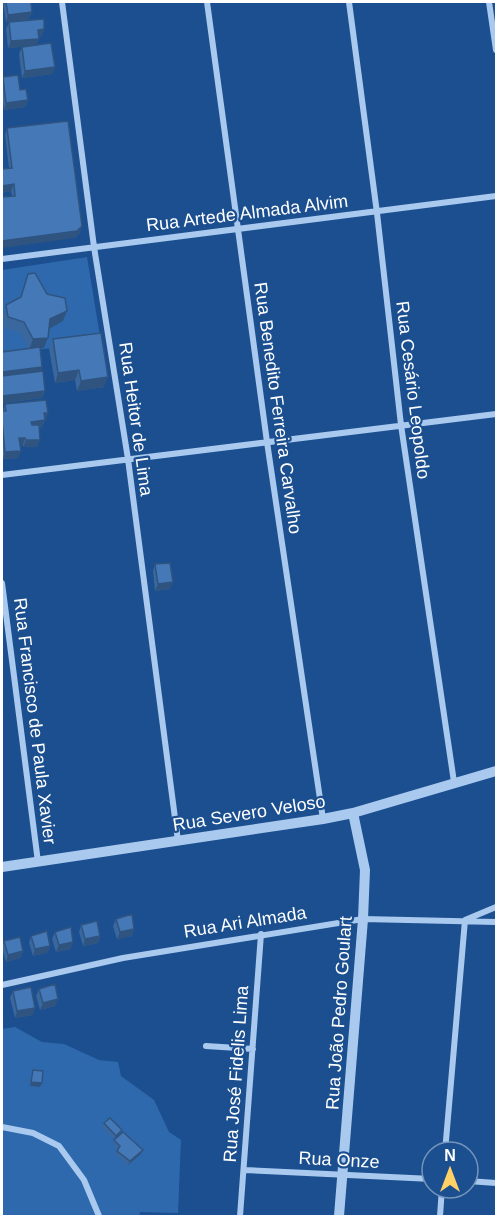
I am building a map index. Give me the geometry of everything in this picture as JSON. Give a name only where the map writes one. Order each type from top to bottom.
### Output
[{"type":"street","name":"Rua Heitor de Lima","points":[[62,2],[94,246],[128,459],[178,842]]},
{"type":"street","name":"Rua Benedito Ferreira Carvalho","points":[[207,2],[267,442],[323,819]]},
{"type":"street","name":"Rua Cesário Leopoldo","points":[[349,2],[377,213],[401,425],[454,782]]},
{"type":"street","points":[[489,2],[496,50]]},
{"type":"street","name":"Rua Artede Almada Alvim","points":[[2,260],[94,246],[377,213],[496,196]]},
{"type":"street","points":[[2,475],[496,414]]},
{"type":"street","name":"Rua Francisco de Paula Xavier","points":[[2,583],[38,862]]},
{"type":"street","name":"Rua Severo Veloso","points":[[2,867],[323,819],[353,813],[496,771]]},
{"type":"street","name":"Rua João Pedro Goulart","points":[[339,1216],[365,870],[353,813]]},
{"type":"street","points":[[446,1140],[465,920],[496,907]]},
{"type":"street","name":"Rua Ari Almada","points":[[2,985],[123,957],[363,919],[496,922]]},
{"type":"street","name":"Rua José Fidelis Lima","points":[[240,1216],[261,934]]},
{"type":"street","points":[[206,1046],[253,1049]]},
{"type":"street","points":[[2,1127],[33,1133],[59,1146],[84,1180],[99,1216]]},
{"type":"street","name":"Rua Onze","points":[[244,1170],[420,1178]]},
{"type":"street","points":[[480,1182],[496,1183]]},
{"type":"street","points":[[440,1216],[441,1200]]},
{"type":"shaded area","points":[[87,257],[101,342],[2,354],[2,270]]},
{"type":"shaded area","points":[[15,1027],[42,1042],[64,1044],[99,1060],[118,1062],[121,1076],[154,1100],[169,1132],[181,1140],[178,1213],[140,1212],[139,1216],[2,1216],[2,1029]]},
{"type":"building","points":[[6,2],[31,2],[32,12],[8,15]]},
{"type":"building","points":[[44,19],[44,29],[38,30],[39,39],[11,41],[9,22]]},
{"type":"building","points":[[51,43],[55,67],[25,71],[22,47]]},
{"type":"building","points":[[18,75],[20,90],[26,89],[28,100],[6,103],[3,77]]},
{"type":"building","points":[[68,121],[82,226],[77,231],[2,241],[2,197],[15,196],[14,184],[2,186],[2,169],[12,168],[7,128]]},
{"type":"building","points":[[35,273],[47,294],[65,298],[67,311],[50,319],[48,338],[33,339],[24,322],[8,317],[6,305],[21,297],[28,274]]},
{"type":"building","points":[[101,333],[108,377],[81,381],[79,370],[58,373],[53,339]]},
{"type":"building","points":[[40,347],[42,367],[2,372],[2,352]]},
{"type":"building","points":[[43,371],[45,391],[2,396],[2,376]]},
{"type":"building","points":[[46,400],[48,413],[44,413],[45,420],[31,422],[32,425],[39,425],[40,440],[19,438],[21,451],[5,452],[2,411],[6,411],[5,404]]},
{"type":"building","points":[[170,563],[173,582],[158,584],[155,564]]},
{"type":"building","points":[[132,914],[134,929],[120,932],[116,919]]},
{"type":"building","points":[[97,921],[100,936],[85,939],[81,925]]},
{"type":"building","points":[[71,927],[73,942],[59,945],[55,932]]},
{"type":"building","points":[[47,931],[50,946],[35,949],[31,936]]},
{"type":"building","points":[[20,937],[23,951],[8,955],[4,941]]},
{"type":"building","points":[[55,984],[58,999],[43,1003],[39,989]]},
{"type":"building","points":[[31,987],[35,1008],[17,1011],[13,991]]},
{"type":"building","points":[[33,1070],[43,1071],[42,1083],[31,1082]]},
{"type":"building","points":[[110,1118],[122,1130],[116,1136],[104,1123]]},
{"type":"building","points":[[123,1132],[143,1150],[130,1161],[117,1151],[120,1146],[114,1140]]}]
